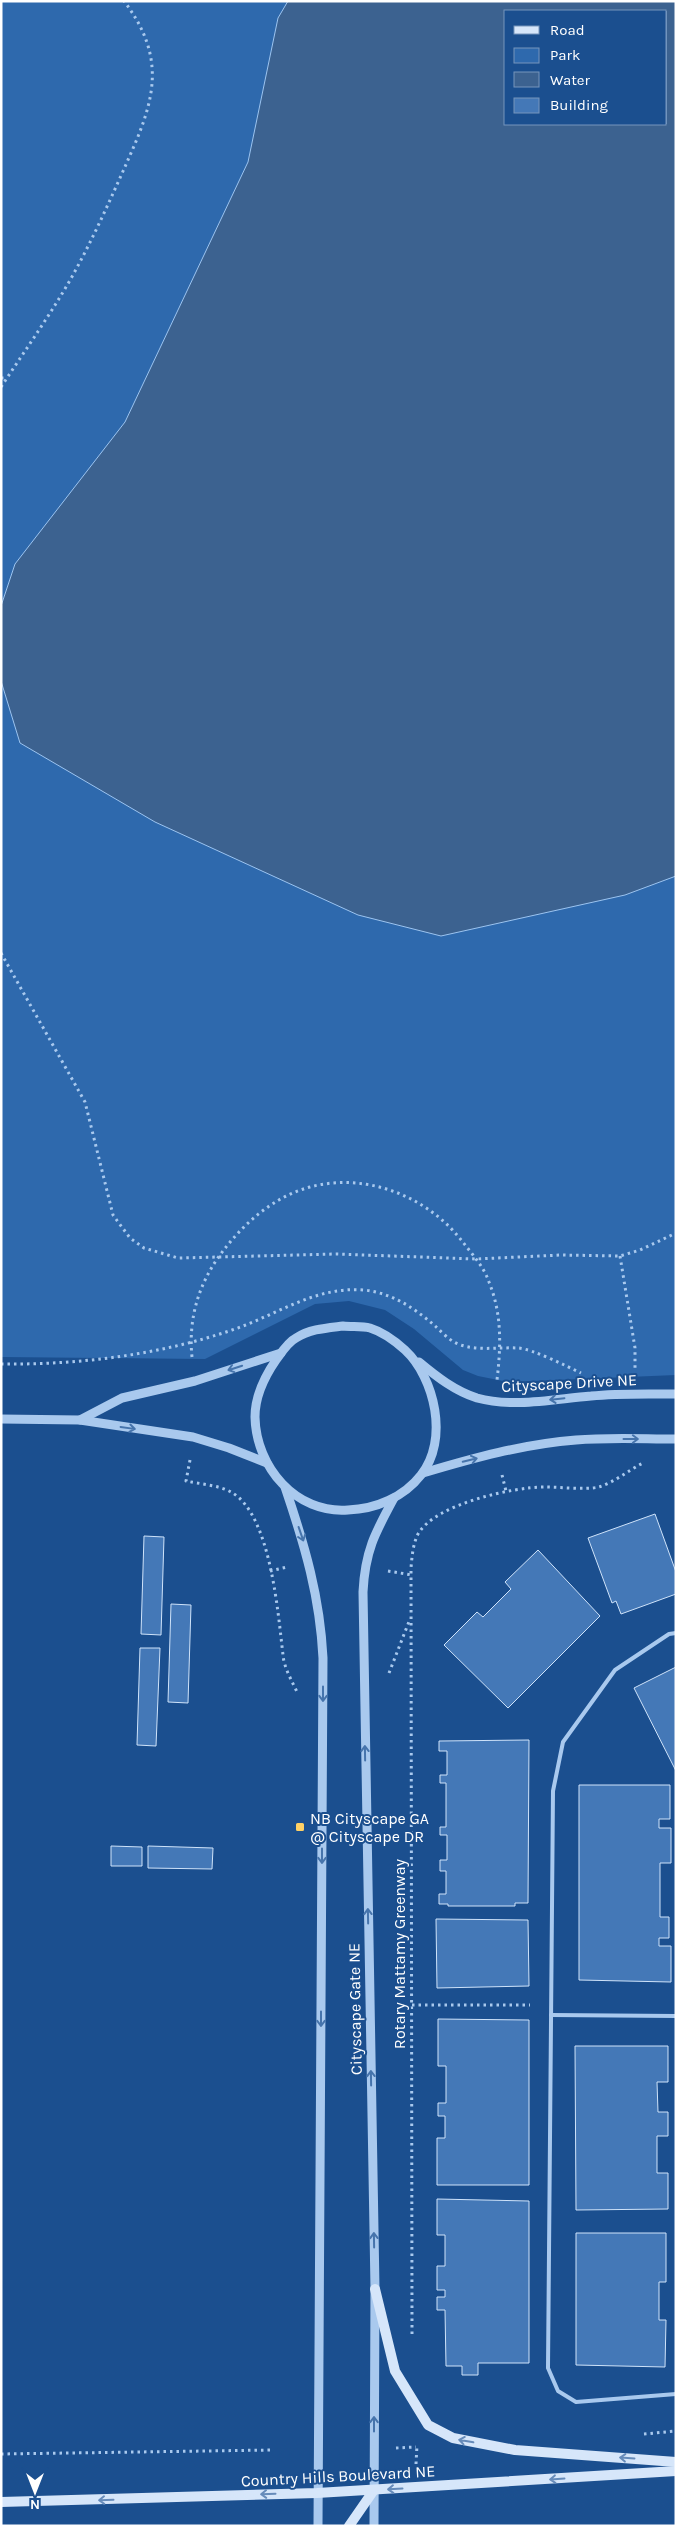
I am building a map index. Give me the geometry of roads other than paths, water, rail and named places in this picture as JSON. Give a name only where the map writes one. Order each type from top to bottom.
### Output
[{"type":"main road","points":[[375,2289],[395,2371],[428,2425],[453,2438],[516,2450],[676,2462]]},
{"type":"main road","name":"Country Hills Boulevard NE","points":[[1,2502],[317,2493],[676,2471]]},
{"type":"main road","points":[[350,2526],[374,2490]]},
{"type":"street","name":"Cityscape Drive NE","points":[[281,1353],[295,1338],[318,1329],[343,1326],[370,1328],[393,1340],[442,1381],[477,1398],[519,1402],[635,1394],[676,1394]]},
{"type":"street","points":[[281,1353],[266,1374],[255,1416],[267,1463],[274,1477],[285,1487],[302,1500],[323,1509],[347,1510],[365,1508],[394,1498],[412,1486],[423,1473],[432,1450],[436,1429],[435,1406],[430,1387],[415,1359]]},
{"type":"street","points":[[80,1420],[122,1398],[195,1381],[281,1353]]},
{"type":"street","points":[[1,1419],[80,1420],[194,1438],[229,1448],[267,1463]]},
{"type":"street","points":[[423,1473],[497,1453],[553,1442],[601,1439],[676,1439]]},
{"type":"street","name":"Cityscape Gate NE","points":[[285,1487],[311,1565],[319,1606],[324,1658],[318,2526]]},
{"type":"street","name":"Cityscape Gate NE","points":[[374,2526],[375,2289],[364,1707],[364,1567],[375,1534],[394,1498]]},
{"type":"lane","points":[[676,1633],[669,1634],[615,1670],[563,1742],[553,1792],[548,2368],[558,2391],[576,2402],[676,2394]]},
{"type":"lane","points":[[551,2015],[676,2016]]},
{"type":"water","points":[[288,1],[676,1],[676,876],[625,895],[441,936],[358,915],[155,822],[20,743],[1,681],[1,606],[15,564],[125,422],[248,162],[278,18]]},
{"type":"place","name":"NB Cityscape GA @ Cityscape DR","points":[[300,1827]]}]
